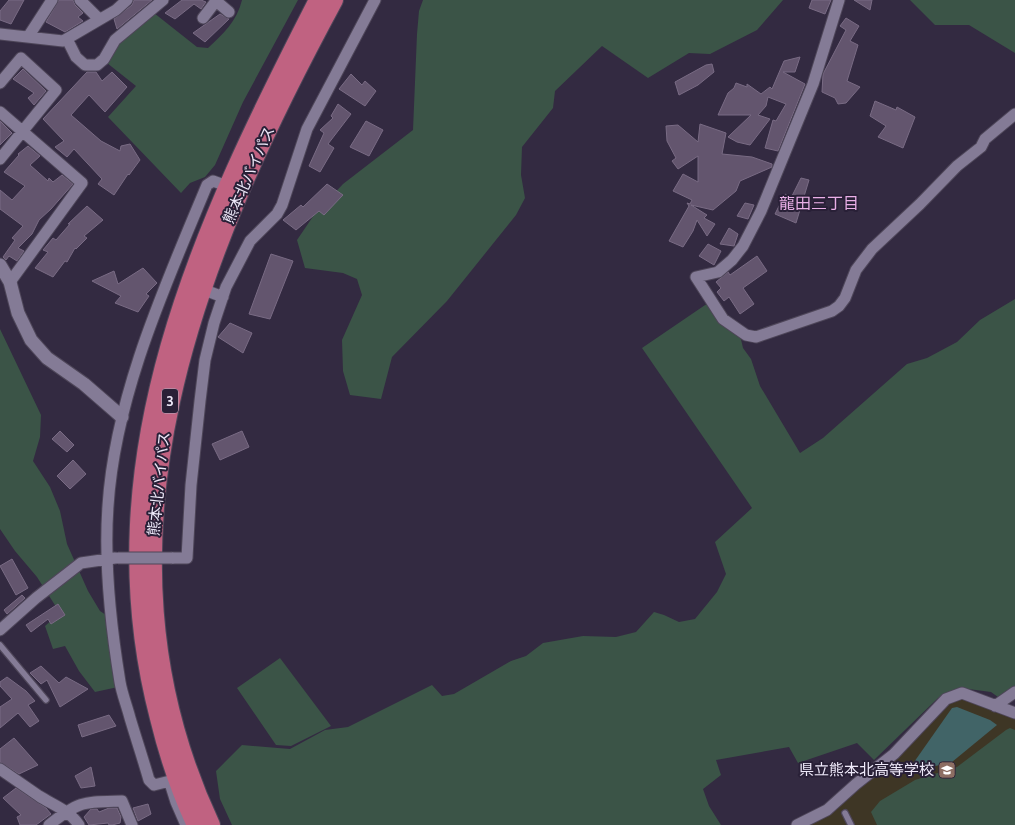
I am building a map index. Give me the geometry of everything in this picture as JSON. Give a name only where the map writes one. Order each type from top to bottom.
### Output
[{"type":"highway","name":"熊本北バイパス","points":[[196,825],[169,757],[152,692],[143,646],[138,586],[138,546],[142,480],[149,432],[170,344],[187,289],[227,186],[253,128],[318,0]]},
{"type":"highway","name":"熊本北バイパス","points":[[211,825],[186,763],[169,707],[162,678],[155,624],[152,582],[152,536],[166,420],[202,290],[212,260],[248,174],[291,82],[334,0]]},
{"type":"street","points":[[28,37],[52,0]]},
{"type":"street","points":[[80,0],[99,19]]},
{"type":"street","points":[[0,34],[63,41],[116,10],[127,0]]},
{"type":"street","points":[[67,39],[76,57],[85,65],[98,65],[104,59],[115,40],[163,0]]},
{"type":"street","points":[[0,630],[36,598],[81,563],[113,558],[187,558],[191,485],[205,360],[223,297],[250,241],[277,214],[282,205],[307,129],[375,0]]},
{"type":"street","points":[[839,0],[813,84],[761,211],[743,246],[732,260],[718,272],[696,277],[723,319],[746,335],[756,337],[813,318],[839,306],[856,270],[872,249],[920,204],[957,166],[981,147],[985,139],[1015,114]]},
{"type":"street","points":[[203,18],[216,1],[230,12]]},
{"type":"street","points":[[0,83],[21,58],[56,90],[0,159]]},
{"type":"street","points":[[0,112],[82,183],[10,282]]},
{"type":"street","points":[[170,781],[154,785],[149,780],[120,684],[113,558],[108,506],[112,466],[122,417],[144,345],[170,275],[207,185],[213,180],[227,186]]},
{"type":"street","points":[[0,265],[10,282],[18,313],[31,340],[47,358],[84,384],[122,417]]},
{"type":"street","points":[[202,290],[223,297]]},
{"type":"street","points":[[143,646],[149,708],[176,802],[186,825]]},
{"type":"street","points":[[995,706],[1015,692]]},
{"type":"street","points":[[797,825],[827,810],[856,784],[894,754],[946,699],[962,693],[1015,713]]},
{"type":"street","points":[[169,707],[193,770],[220,825]]},
{"type":"street","points":[[0,769],[40,797],[66,811],[79,825]]},
{"type":"street","points":[[49,825],[66,811],[85,802],[122,800],[132,825]]},
{"type":"lane","points":[[0,644],[46,700]]},
{"type":"lane","points":[[845,813],[851,825]]},
{"type":"shaded area","points":[[242,0],[298,0],[243,102],[215,165],[205,177],[190,183],[181,193],[108,117],[136,86],[107,63],[123,36],[154,13],[197,47],[208,48],[233,21],[240,8]]},
{"type":"shaded area","points":[[423,0],[783,0],[757,30],[710,54],[689,53],[648,78],[602,46],[555,91],[553,108],[522,147],[521,175],[525,198],[516,215],[447,301],[392,357],[381,399],[350,395],[343,371],[342,340],[362,295],[357,279],[343,273],[305,268],[297,240],[314,215],[343,184],[413,130],[417,34],[419,11]]},
{"type":"shaded area","points":[[910,0],[1015,0],[1015,53],[969,25],[935,25]]},
{"type":"shaded area","points":[[1015,299],[1015,687],[998,697],[991,692],[961,688],[938,698],[874,760],[857,743],[798,763],[789,747],[716,760],[721,775],[703,789],[709,806],[721,825],[232,825],[220,799],[216,771],[242,745],[290,749],[325,730],[348,727],[432,685],[442,696],[454,694],[511,661],[526,656],[543,643],[583,636],[616,637],[636,632],[654,612],[679,622],[695,619],[717,592],[726,574],[715,542],[752,508],[642,348],[711,301],[739,331],[743,348],[751,359],[760,386],[800,453],[823,438],[907,364],[927,358],[957,342],[980,320]]},
{"type":"shaded area","points":[[0,329],[41,415],[40,437],[33,461],[50,487],[60,511],[67,544],[88,591],[100,611],[112,619],[118,687],[95,692],[79,671],[65,646],[53,649],[45,626],[60,613],[37,577],[15,551],[0,529]]},
{"type":"shaded area","points":[[280,658],[331,726],[291,746],[276,745],[237,688]]},
{"type":"shaded area","name":"県立熊本北高等学校","points":[[955,699],[965,699],[1015,719],[1015,825],[808,825],[943,707]]},
{"type":"shaded area","points":[[957,707],[990,720],[997,725],[952,762],[919,770],[912,765],[952,708]]},
{"type":"shaded area","points":[[1010,728],[1015,730],[1015,825],[877,825],[871,812],[880,801],[915,780],[957,767]]},
{"type":"building","points":[[9,0],[24,0],[11,24],[0,20],[0,11]]},
{"type":"building","points":[[59,0],[73,0],[75,5],[83,13],[78,17],[83,21],[65,32],[46,22]]},
{"type":"building","points":[[134,0],[152,0],[117,29],[114,19],[132,5]]},
{"type":"building","points":[[182,0],[201,0],[206,2],[201,9],[194,4],[175,19],[165,13]]},
{"type":"building","points":[[812,0],[831,0],[825,14],[809,8]]},
{"type":"building","points":[[854,0],[872,0],[870,10]]},
{"type":"building","points":[[220,14],[229,19],[205,42],[193,33]]},
{"type":"building","points":[[846,18],[859,26],[850,41],[858,45],[847,81],[860,87],[846,103],[838,104],[835,98],[822,92],[823,74],[846,30],[840,26]]},
{"type":"building","points":[[800,57],[795,72],[783,72],[805,84],[778,151],[765,148],[773,120],[776,121],[786,104],[768,97],[766,106],[758,115],[770,119],[750,145],[737,142],[728,137],[751,115],[718,115],[728,93],[734,88],[736,83],[747,87],[747,84],[761,94],[770,87],[772,89],[784,61]]},
{"type":"building","points":[[712,64],[714,72],[698,85],[679,95],[675,82],[706,65]]},
{"type":"building","points":[[23,69],[46,91],[34,105],[28,98],[34,93],[13,79]]},
{"type":"building","points":[[87,72],[96,72],[102,81],[112,72],[127,87],[105,112],[89,95],[71,115],[101,141],[120,151],[121,146],[130,144],[140,160],[129,175],[128,174],[114,195],[98,184],[102,179],[74,149],[67,157],[55,147],[64,141],[43,119]]},
{"type":"building","points":[[351,74],[362,85],[365,81],[376,91],[365,106],[339,89]]},
{"type":"building","points":[[875,101],[896,110],[897,107],[915,117],[903,148],[878,137],[886,126],[870,116]]},
{"type":"building","points":[[338,104],[351,114],[328,144],[334,148],[320,172],[309,166],[324,133],[320,130],[333,118],[331,116]]},
{"type":"building","points":[[0,121],[12,133],[0,145]]},
{"type":"building","points":[[366,121],[383,130],[369,156],[350,147]]},
{"type":"building","points":[[700,124],[726,133],[722,154],[752,157],[772,164],[772,167],[740,181],[736,191],[713,210],[691,205],[707,215],[704,218],[715,224],[707,236],[697,220],[693,231],[683,247],[669,241],[689,206],[687,203],[690,204],[692,200],[673,191],[683,174],[698,182],[698,156],[678,169],[672,161],[676,158],[667,141],[666,126],[678,125],[698,142]]},
{"type":"building","points":[[28,146],[40,156],[30,165],[48,181],[49,178],[53,182],[62,175],[73,184],[39,220],[32,234],[18,248],[24,251],[17,261],[9,256],[6,260],[3,257],[15,240],[12,238],[23,226],[0,209],[0,190],[12,200],[25,186],[4,172],[19,155],[18,154]]},
{"type":"building","points":[[801,178],[809,180],[796,223],[775,214],[785,194],[791,198]]},
{"type":"building","points":[[327,184],[343,195],[324,215],[319,211],[296,230],[283,220],[301,205],[303,207]]},
{"type":"building","points":[[745,203],[754,205],[748,219],[737,216]]},
{"type":"building","points":[[87,206],[103,220],[84,236],[87,238],[76,249],[75,248],[67,262],[65,261],[53,277],[35,268],[48,252],[43,250],[53,238],[56,240],[70,224],[68,224]]},
{"type":"building","points":[[729,228],[738,234],[734,246],[720,244]]},
{"type":"building","points":[[708,244],[721,251],[714,265],[699,256]]},
{"type":"building","points":[[271,254],[293,261],[270,319],[249,314]]},
{"type":"building","points":[[757,256],[767,271],[743,288],[754,304],[740,314],[729,297],[724,301],[717,292],[721,288],[716,282],[728,272],[730,275]]},
{"type":"building","points":[[143,268],[157,283],[146,294],[149,296],[138,312],[115,303],[121,296],[92,281],[114,271],[118,284]]},
{"type":"building","points":[[230,323],[252,333],[243,353],[218,337]]},
{"type":"building","points":[[60,431],[74,445],[67,452],[52,439]]},
{"type":"building","points":[[242,431],[249,447],[220,460],[212,444]]},
{"type":"building","points":[[73,460],[86,474],[70,489],[57,476]]},
{"type":"building","points":[[12,559],[28,588],[16,595],[0,566]]},
{"type":"building","points":[[22,595],[25,598],[7,614],[4,610]]},
{"type":"building","points":[[58,604],[65,615],[51,624],[48,619],[31,632],[26,625]]},
{"type":"building","points":[[41,666],[59,683],[66,677],[88,689],[60,707],[47,680],[41,684],[30,673]]},
{"type":"building","points":[[7,677],[26,691],[35,701],[28,705],[39,721],[30,727],[18,713],[0,728],[0,707],[12,699],[0,686],[0,682]]},
{"type":"building","points":[[109,715],[116,726],[82,737],[78,725]]},
{"type":"building","points":[[14,738],[38,765],[19,774],[0,762],[0,749]]},
{"type":"building","points":[[91,767],[95,786],[81,788],[75,776]]},
{"type":"building","points":[[16,788],[46,808],[51,814],[36,825],[20,825],[17,817],[21,815],[3,798]]},
{"type":"building","points":[[148,804],[151,814],[138,821],[133,808]]},
{"type":"building","points":[[109,808],[117,808],[121,817],[120,823],[112,825],[109,825],[108,823],[89,825],[84,817],[91,809],[97,809],[99,812]]},
{"type":"place","name":"県立熊本北高等学校","points":[[947,770]]},
{"type":"district","name":"龍田三丁目","points":[[819,203]]}]
